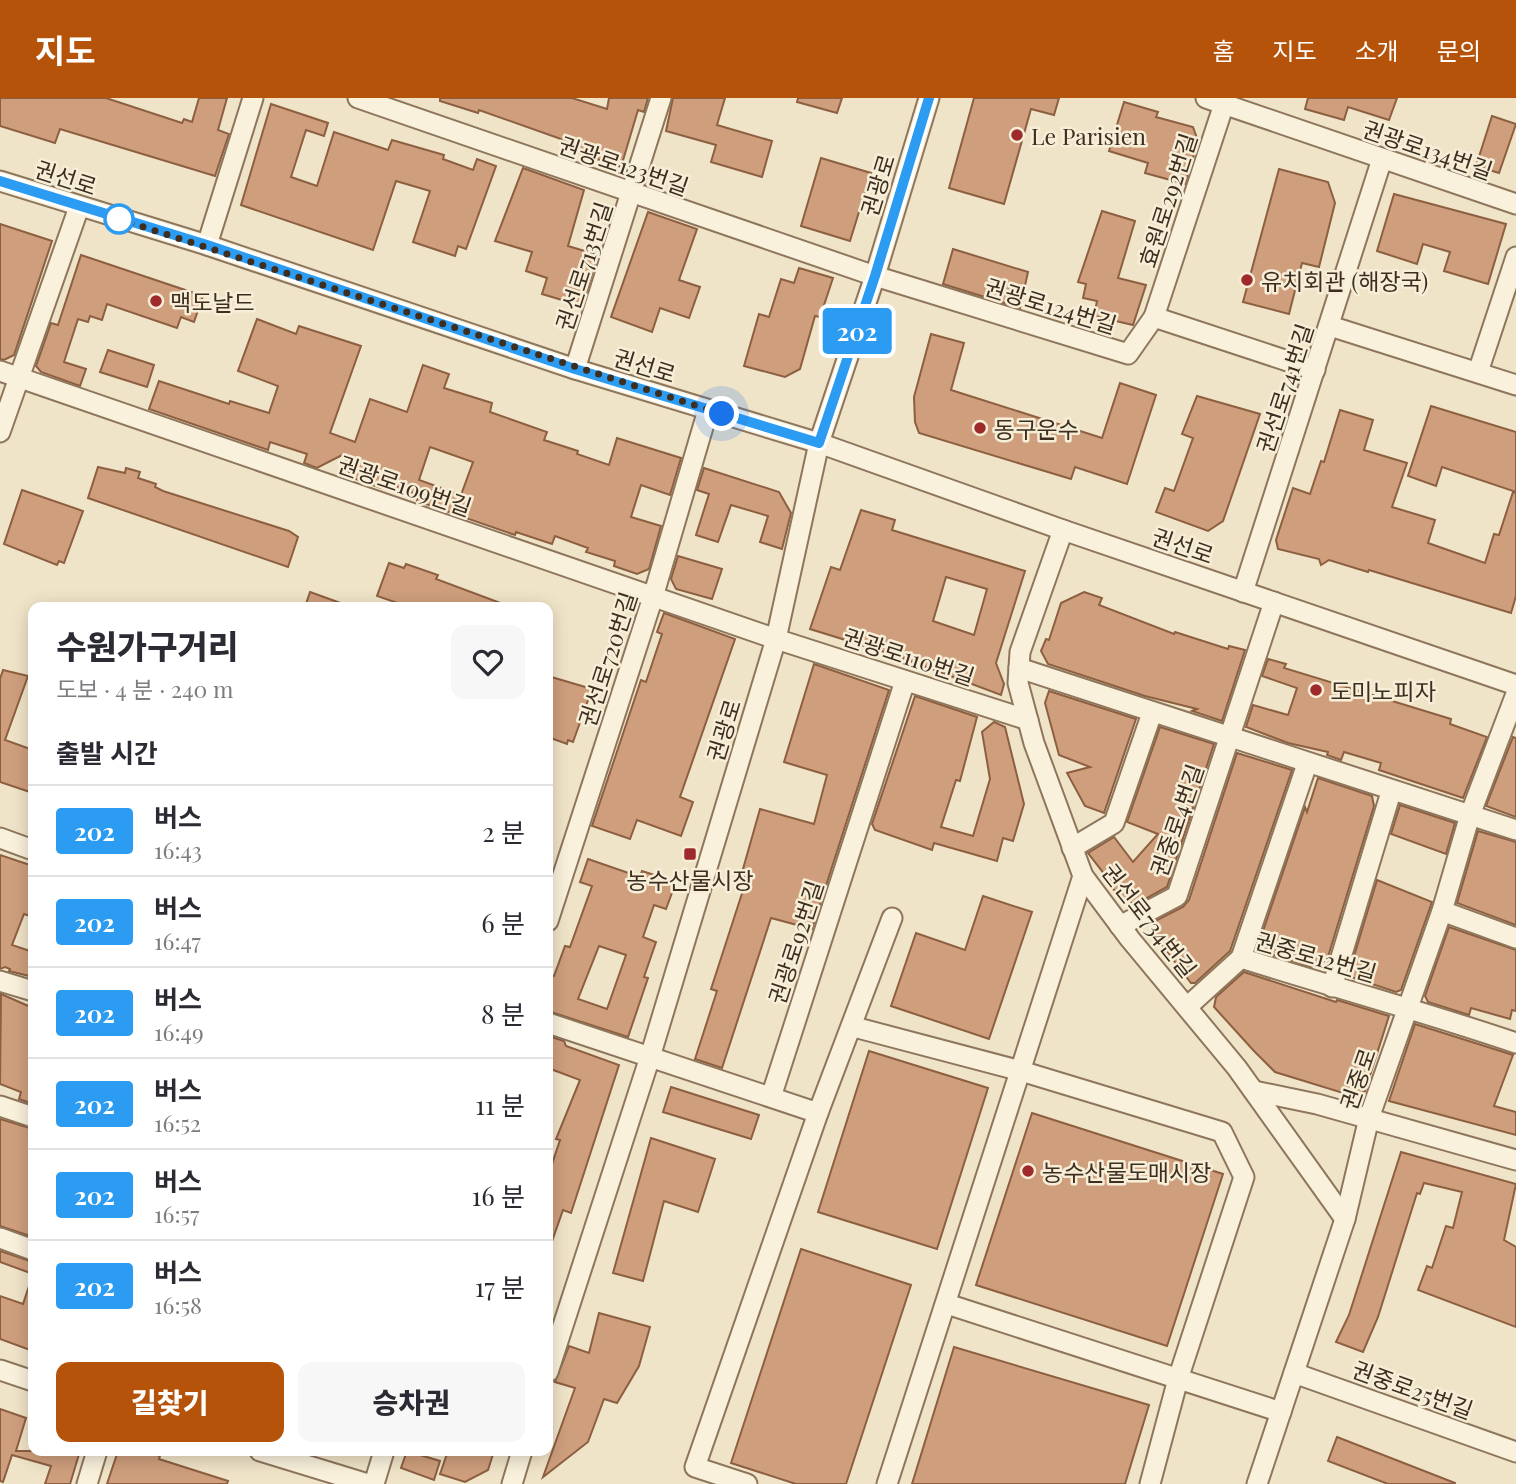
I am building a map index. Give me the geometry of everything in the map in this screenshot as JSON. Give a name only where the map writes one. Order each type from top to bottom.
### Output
[{"type":"street","points":[[207,245],[253,98]]},
{"type":"street","name":"권광로123번길","points":[[358,98],[875,276]]},
{"type":"street","name":"권선로713번길","points":[[575,369],[662,98]]},
{"type":"street","name":"권광로","points":[[553,1357],[650,1057],[776,639],[819,443],[875,276],[929,98]]},
{"type":"street","name":"권광로134번길","points":[[1219,100],[1516,204]]},
{"type":"street","name":"효원로292번길","points":[[1154,317],[1219,100]]},
{"type":"street","name":"권선로741번길","points":[[1243,592],[1331,326],[1382,159]]},
{"type":"street","name":"권선로","points":[[0,181],[207,245],[575,369],[819,443],[1063,530],[1516,685]]},
{"type":"street","points":[[0,432],[9,374],[79,207]]},
{"type":"street","points":[[1478,372],[1516,257]]},
{"type":"street","name":"권광로124번길","points":[[875,276],[1128,354],[1154,317]]},
{"type":"street","points":[[1154,317],[1315,370]]},
{"type":"street","points":[[1331,326],[1516,385]]},
{"type":"street","name":"권광로109번길","points":[[9,374],[776,639]]},
{"type":"street","name":"권선로720번길","points":[[553,906],[653,597],[708,410]]},
{"type":"street","name":"권선로734번길","points":[[1063,530],[1020,652],[1018,683],[1028,720],[1083,876],[1120,926],[1254,1091],[1345,1219]]},
{"type":"street","points":[[1230,738],[1274,602]]},
{"type":"street","name":"권광로110번길","points":[[776,639],[1028,720]]},
{"type":"street","points":[[1018,668],[1391,792],[1516,830]]},
{"type":"street","name":"권광로92번길","points":[[771,1097],[905,681]]},
{"type":"street","name":"권중로","points":[[1257,1484],[1345,1219],[1369,1118],[1442,911],[1470,815],[1516,694]]},
{"type":"street","points":[[1072,848],[1115,823],[1152,713]]},
{"type":"street","name":"권중로4번길","points":[[1120,926],[1177,896],[1230,738]]},
{"type":"street","points":[[1241,958],[1307,764]]},
{"type":"street","points":[[1332,987],[1391,792]]},
{"type":"street","points":[[0,838],[28,848]]},
{"type":"street","points":[[887,1484],[1083,876]]},
{"type":"street","points":[[1442,911],[1516,938]]},
{"type":"street","points":[[747,1484],[695,1467],[818,1113],[853,1027],[892,918]]},
{"type":"street","name":"권중로12번길","points":[[1186,1007],[1241,958],[1332,987],[1408,1006],[1516,1043]]},
{"type":"street","points":[[0,981],[28,990]]},
{"type":"street","points":[[553,1025],[818,1113]]},
{"type":"street","points":[[853,1027],[1021,1071],[1222,1132],[1244,1177],[1178,1379],[1150,1484]]},
{"type":"street","points":[[1254,1091],[1369,1118],[1516,1160]]},
{"type":"street","points":[[0,1106],[28,1115]]},
{"type":"street","points":[[0,1238],[28,1248]]},
{"type":"street","points":[[947,1304],[1281,1412]]},
{"type":"street","points":[[0,1370],[28,1378]]},
{"type":"street","name":"권중로25번길","points":[[1294,1373],[1516,1452]]},
{"type":"street","points":[[87,1484],[95,1456]]},
{"type":"street","points":[[276,1456],[368,1484],[382,1456]]},
{"type":"street","points":[[512,1484],[520,1456]]},
{"type":"building","points":[[0,98],[106,98],[182,123],[184,119],[192,122],[199,98],[227,98],[218,130],[229,134],[215,176],[60,129],[55,143],[0,126]]},
{"type":"building","points":[[440,98],[572,98],[607,109],[609,98],[648,98],[644,112],[638,110],[621,167],[573,151],[575,144],[479,110],[478,113],[440,101]]},
{"type":"building","points":[[673,98],[725,98],[717,125],[772,141],[762,177],[711,162],[716,145],[666,131]]},
{"type":"building","points":[[798,98],[842,98],[837,113],[797,102]]},
{"type":"building","points":[[974,98],[1059,98],[1054,115],[1031,109],[1004,204],[949,188]]},
{"type":"building","points":[[1308,98],[1397,98],[1389,120],[1348,107],[1344,120],[1305,109]]},
{"type":"building","points":[[1124,102],[1158,112],[1156,117],[1193,127],[1198,141],[1185,184],[1145,173],[1148,163],[1109,151]]},
{"type":"building","points":[[271,104],[328,123],[324,136],[306,130],[291,177],[317,186],[334,132],[388,150],[392,140],[444,155],[443,159],[473,170],[477,159],[496,166],[466,249],[458,246],[455,256],[413,242],[430,191],[396,181],[373,250],[241,205]]},
{"type":"building","points":[[1492,116],[1516,124],[1499,173],[1476,166]]},
{"type":"building","points":[[821,158],[871,173],[850,241],[801,226]]},
{"type":"building","points":[[523,168],[584,190],[568,246],[598,255],[582,306],[542,294],[547,278],[526,271],[532,252],[495,241]]},
{"type":"building","points":[[1279,169],[1328,182],[1335,203],[1319,267],[1302,263],[1289,314],[1243,302]]},
{"type":"building","points":[[1394,194],[1506,224],[1488,284],[1444,271],[1450,252],[1423,244],[1417,264],[1377,251]]},
{"type":"building","points":[[1102,211],[1135,221],[1118,278],[1146,285],[1133,325],[1094,316],[1097,301],[1083,298],[1086,284],[1078,282]]},
{"type":"building","points":[[648,212],[697,229],[679,280],[700,287],[689,318],[660,308],[652,332],[611,317]]},
{"type":"building","points":[[0,224],[52,241],[14,355],[4,360],[0,359]]},
{"type":"building","points":[[953,249],[1028,272],[1020,308],[943,284]]},
{"type":"building","points":[[81,255],[203,296],[194,322],[181,317],[177,328],[107,304],[102,320],[90,316],[88,322],[78,319],[64,362],[86,369],[80,386],[41,372],[36,366],[51,323],[58,325]]},
{"type":"building","points":[[799,268],[833,278],[820,317],[815,316],[800,369],[785,377],[744,366],[759,314],[769,317],[781,279],[794,283]]},
{"type":"building","points":[[257,319],[296,334],[299,326],[361,346],[330,433],[355,442],[370,399],[407,412],[423,365],[449,374],[444,388],[492,403],[490,412],[547,432],[544,440],[578,451],[577,454],[609,465],[617,438],[681,458],[670,495],[641,485],[631,517],[661,526],[649,569],[637,574],[614,566],[615,561],[586,552],[588,548],[555,536],[552,544],[516,532],[515,535],[417,501],[419,495],[383,482],[381,488],[350,477],[344,454],[317,468],[304,463],[307,454],[270,442],[268,450],[149,409],[159,381],[229,404],[230,401],[269,413],[278,386],[238,371]],"holes":[[[430,447],[473,462],[461,495],[419,480]]]},
{"type":"building","points":[[931,334],[964,343],[951,390],[1102,438],[1120,383],[1156,395],[1127,484],[1075,467],[1071,479],[919,433],[915,422],[914,397]]},
{"type":"building","points":[[108,350],[154,365],[147,387],[100,372]]},
{"type":"building","points":[[1197,396],[1260,414],[1223,521],[1208,531],[1156,512],[1165,488],[1174,491],[1193,438],[1182,434]]},
{"type":"building","points":[[1431,406],[1516,432],[1516,492],[1442,467],[1436,486],[1408,476]]},
{"type":"building","points":[[1340,410],[1373,420],[1364,450],[1407,463],[1392,507],[1435,520],[1428,543],[1485,563],[1494,534],[1499,535],[1513,492],[1516,493],[1516,596],[1511,613],[1369,570],[1368,572],[1329,560],[1321,565],[1319,559],[1278,549],[1276,540],[1293,488],[1310,494],[1321,461],[1324,462]]},
{"type":"building","points":[[98,467],[125,473],[126,468],[140,472],[138,478],[156,484],[155,487],[163,491],[289,531],[298,537],[288,567],[88,498]]},
{"type":"building","points":[[704,468],[779,492],[791,513],[782,549],[760,542],[768,516],[731,505],[718,542],[696,535],[709,494],[697,490]]},
{"type":"building","points":[[22,490],[83,511],[64,563],[59,561],[57,565],[4,544]]},
{"type":"building","points":[[861,510],[895,520],[892,530],[1025,571],[996,663],[1004,684],[1001,695],[897,656],[810,629],[831,567],[840,570]],"holes":[[[946,577],[987,589],[974,635],[933,621]]]},
{"type":"building","points":[[678,556],[722,569],[712,599],[676,589],[671,579]]},
{"type":"building","points":[[389,563],[404,568],[406,564],[438,575],[436,579],[498,602],[394,602],[377,596]]},
{"type":"building","points":[[310,592],[338,602],[307,602]]},
{"type":"building","points":[[1084,592],[1102,598],[1099,605],[1174,634],[1175,632],[1228,649],[1229,646],[1245,650],[1222,721],[1192,711],[1197,709],[1145,696],[1048,664],[1041,651],[1046,639],[1049,640],[1061,603]]},
{"type":"building","points":[[664,613],[735,639],[680,797],[693,802],[681,836],[637,820],[630,839],[592,826],[641,680],[646,682],[662,634],[657,632]]},
{"type":"building","points":[[1268,659],[1286,664],[1284,668],[1451,719],[1450,724],[1487,737],[1463,798],[1379,770],[1381,763],[1344,752],[1341,760],[1327,755],[1328,752],[1288,743],[1246,727],[1253,705],[1288,715],[1297,688],[1262,676]]},
{"type":"building","points":[[814,664],[889,690],[812,929],[771,918],[722,1068],[695,1059],[717,991],[711,989],[747,878],[741,876],[760,809],[814,824],[827,775],[784,762]]},
{"type":"building","points":[[3,670],[28,676],[5,740],[28,748],[28,791],[0,782],[0,679]]},
{"type":"building","points":[[553,677],[592,689],[573,742],[568,740],[567,744],[553,739]]},
{"type":"building","points":[[1049,691],[1136,719],[1104,813],[1085,806],[1067,773],[1090,767],[1059,755],[1045,703]]},
{"type":"building","points":[[915,696],[977,717],[960,781],[956,780],[941,827],[973,836],[990,779],[982,732],[994,722],[1005,727],[1024,804],[1013,841],[1003,838],[997,861],[934,843],[932,850],[875,830],[872,824]]},
{"type":"building","points":[[1160,727],[1214,744],[1167,887],[1136,904],[1125,902],[1106,881],[1108,879],[1088,853],[1114,837],[1133,862],[1158,834],[1127,822]]},
{"type":"building","points":[[1513,737],[1516,738],[1516,817],[1486,806]]},
{"type":"building","points":[[1237,753],[1292,770],[1230,951],[1195,983],[1191,983],[1152,932],[1153,922],[1183,907],[1189,900]]},
{"type":"building","points":[[1318,778],[1372,796],[1374,806],[1327,960],[1311,967],[1268,953],[1260,940],[1305,807],[1307,812]]},
{"type":"building","points":[[1400,805],[1455,823],[1446,854],[1391,834]]},
{"type":"building","points":[[1478,831],[1516,842],[1516,925],[1457,903]]},
{"type":"building","points":[[0,855],[28,864],[28,915],[24,914],[12,945],[28,950],[28,976],[9,971],[10,969],[5,967],[0,969]]},
{"type":"building","points":[[588,859],[640,877],[642,871],[676,882],[666,909],[654,905],[643,937],[656,942],[644,977],[648,978],[628,1037],[553,1013],[553,976],[565,946],[570,947],[592,886],[580,882]],"holes":[[[599,946],[626,955],[607,1009],[578,999]]]},
{"type":"building","points":[[1377,880],[1432,902],[1401,990],[1396,992],[1348,976]]},
{"type":"building","points":[[983,896],[1032,912],[989,1039],[891,1006],[916,933],[965,950]]},
{"type":"building","points":[[1449,927],[1516,950],[1516,1011],[1512,1010],[1510,1019],[1471,1008],[1469,1015],[1428,1002],[1425,996]]},
{"type":"building","points":[[1244,972],[1389,1016],[1365,1091],[1356,1097],[1275,1072],[1214,1007],[1216,997]]},
{"type":"building","points":[[1,994],[28,1006],[28,1102],[19,1099],[21,1092],[0,1084]]},
{"type":"building","points":[[1415,1024],[1513,1055],[1494,1106],[1516,1112],[1516,1135],[1389,1101]]},
{"type":"building","points":[[553,1038],[564,1041],[566,1046],[619,1065],[571,1213],[563,1210],[553,1238],[553,1161],[560,1140],[556,1139],[580,1080],[553,1070]]},
{"type":"building","points":[[869,1051],[988,1088],[937,1249],[818,1212]]},
{"type":"building","points":[[671,1087],[759,1115],[751,1139],[663,1112]]},
{"type":"building","points":[[1032,1113],[1223,1174],[1167,1346],[976,1285]]},
{"type":"building","points":[[0,1119],[28,1127],[28,1235],[0,1226]]},
{"type":"building","points":[[651,1138],[715,1159],[698,1212],[664,1201],[643,1281],[613,1273]]},
{"type":"building","points":[[1401,1152],[1516,1184],[1504,1240],[1516,1247],[1516,1327],[1418,1290],[1427,1266],[1432,1268],[1446,1226],[1453,1228],[1462,1192],[1424,1183],[1420,1194],[1417,1193],[1378,1317],[1363,1352],[1336,1342],[1349,1315]]},
{"type":"building","points":[[801,1249],[911,1285],[846,1484],[796,1484],[731,1463]]},
{"type":"building","points":[[0,1251],[28,1260],[28,1272],[0,1262]]},
{"type":"building","points":[[28,1289],[28,1349],[0,1339],[0,1296],[23,1304]]},
{"type":"building","points":[[599,1313],[650,1327],[639,1366],[617,1403],[604,1399],[588,1442],[543,1477],[551,1456],[553,1456],[575,1388],[555,1382],[569,1346],[589,1353]]},
{"type":"building","points":[[954,1347],[1149,1405],[1125,1484],[912,1484]]},
{"type":"building","points":[[0,1409],[26,1418],[16,1451],[28,1451],[28,1456],[78,1456],[70,1484],[45,1484],[51,1466],[12,1455],[3,1482],[0,1481]]},
{"type":"building","points":[[1337,1437],[1455,1484],[1388,1484],[1328,1461]]},
{"type":"building","points":[[116,1456],[160,1456],[159,1459],[228,1481],[227,1484],[107,1484]]},
{"type":"building","points":[[405,1456],[424,1456],[440,1461],[434,1480],[401,1468]]},
{"type":"building","points":[[446,1456],[492,1456],[488,1470],[465,1482],[440,1474]]},
{"type":"bus line","name":"202","points":[[0,181],[207,245],[575,369],[819,443],[875,276],[929,98]]},
{"type":"place","name":"Le Parisien","points":[[1017,135]]},
{"type":"place","name":"유치회관 (해장국)","points":[[1247,280]]},
{"type":"place","name":"맥도날드","points":[[156,301]]},
{"type":"place","name":"동구운수","points":[[980,428]]},
{"type":"place","name":"도미노피자","points":[[1316,690]]},
{"type":"place","name":"농수산물시장","points":[[690,854]]},
{"type":"place","name":"농수산물도매시장","points":[[1028,1171]]},
{"type":"route","points":[[119,219],[207,245],[575,369],[722,414]]}]
